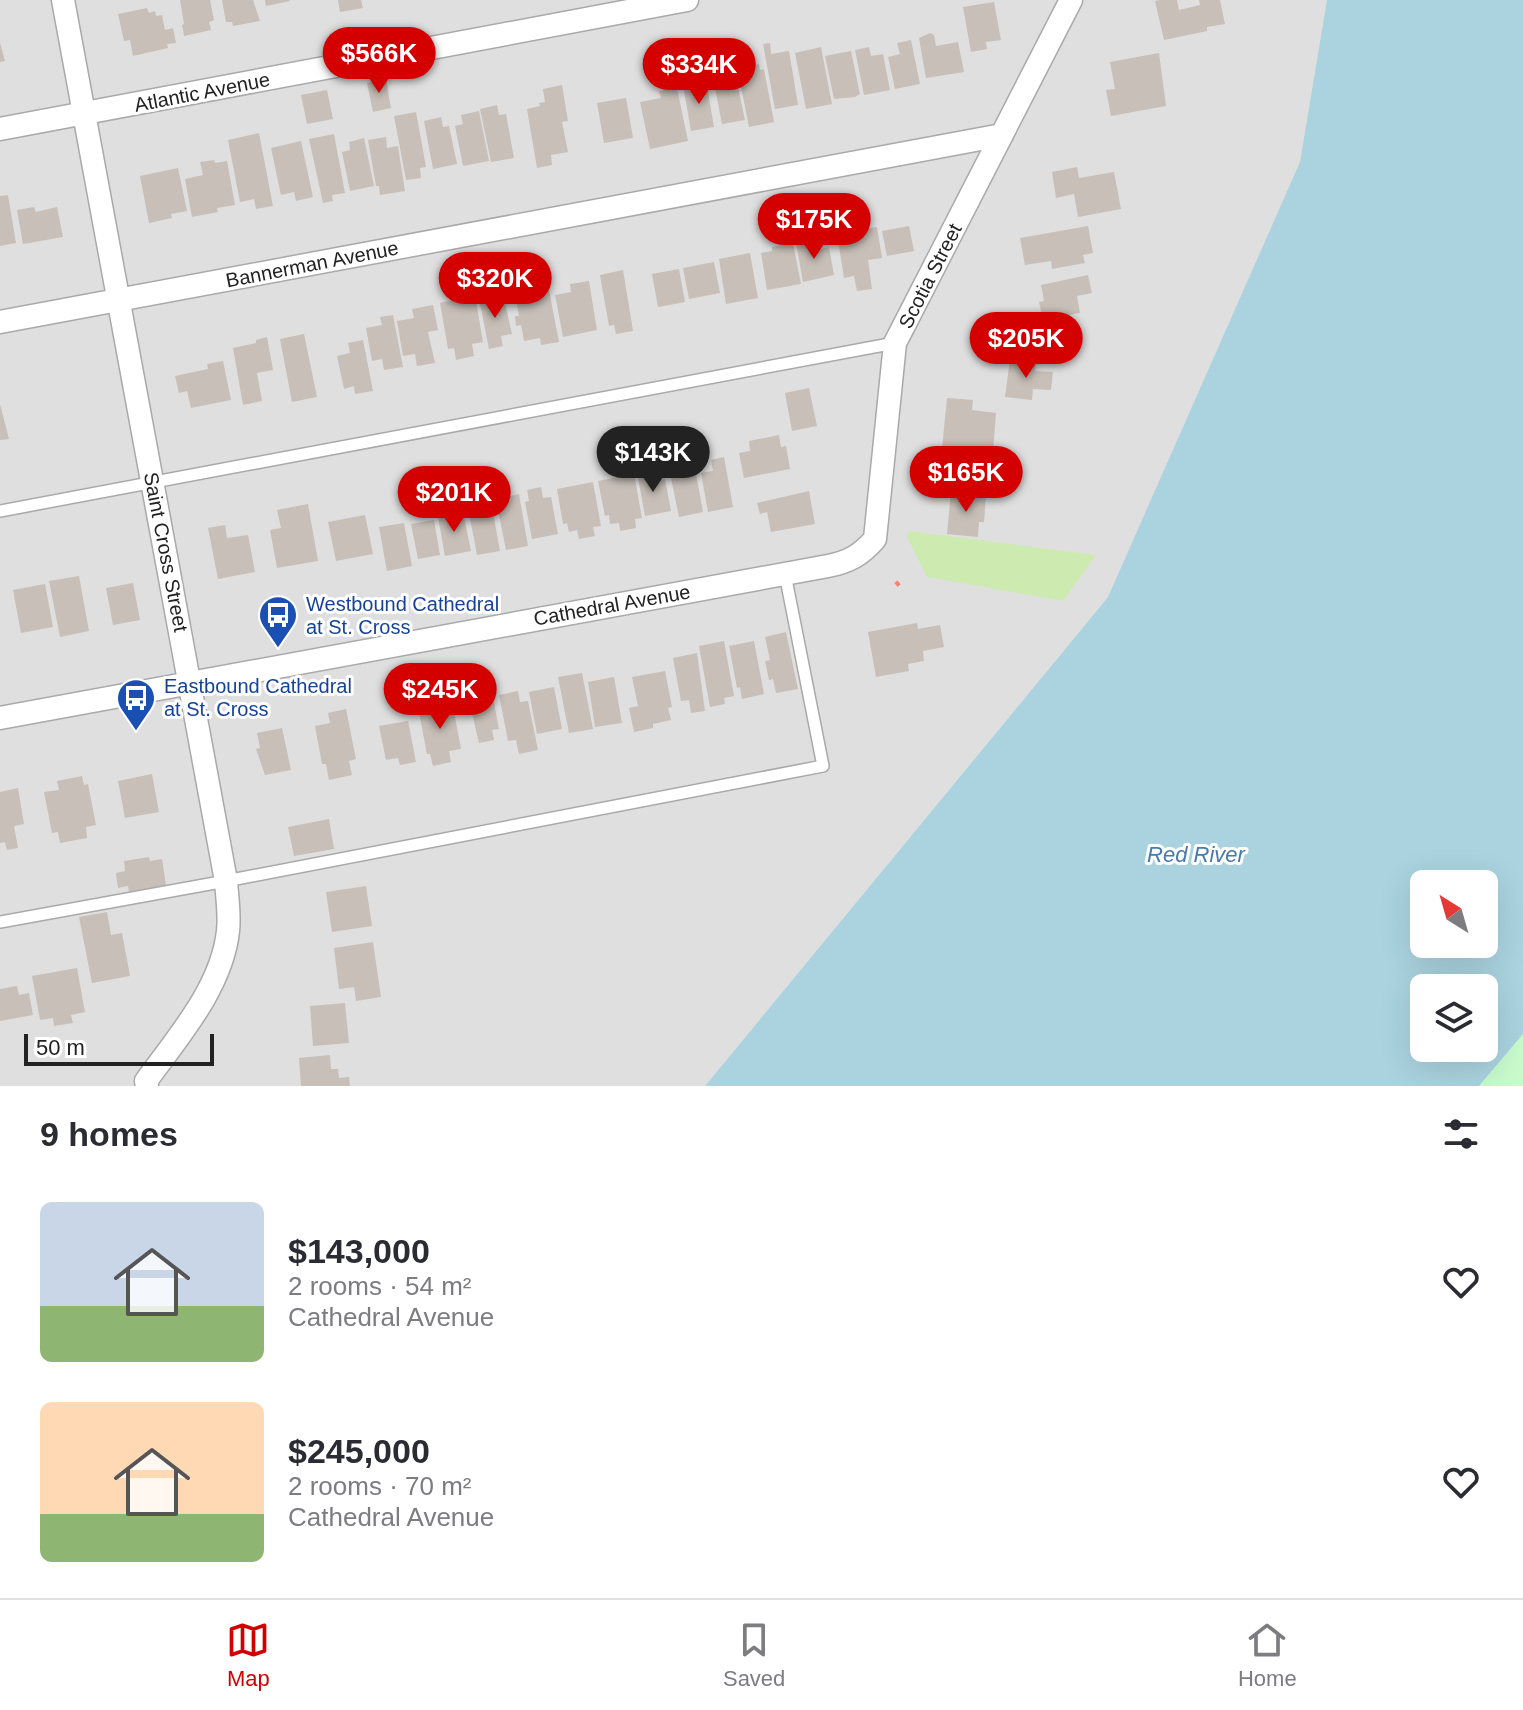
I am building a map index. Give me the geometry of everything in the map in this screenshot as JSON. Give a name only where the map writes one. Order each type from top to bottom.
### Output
[{"type":"street","name":"Saint Cross Street","points":[[63,0],[226,881],[228,931],[219,965],[205,998],[146,1084]]},
{"type":"street","name":"Atlantic Avenue","points":[[0,129],[687,0]]},
{"type":"street","name":"Scotia Street","points":[[847,562],[875,539],[895,343],[1071,0]]},
{"type":"street","name":"Bannerman Avenue","points":[[0,322],[1002,135]]},
{"type":"street","name":"Cathedral Avenue","points":[[0,718],[847,562]]},
{"type":"street","points":[[123,1086],[146,1084]]},
{"type":"lane","points":[[0,511],[895,343]]},
{"type":"lane","points":[[0,922],[823,766],[785,574]]},
{"type":"shaded area","points":[[0,0],[1378,0],[1149,580],[1108,597],[705,1086],[0,1086]]},
{"type":"green space","points":[[909,531],[1096,555],[1063,601],[927,577],[907,537]]},
{"type":"green space","points":[[1523,1034],[1523,1086],[1479,1086]]},
{"type":"water","name":"Red River","points":[[1327,0],[1523,0],[1523,1034],[1479,1086],[705,1086],[1108,597],[1300,162]]},
{"type":"building","points":[[180,0],[210,0],[214,20],[209,22],[211,30],[184,36]]},
{"type":"building","points":[[222,0],[253,0],[260,21],[233,26],[232,22],[226,22]]},
{"type":"building","points":[[265,0],[290,0],[290,1],[266,6]]},
{"type":"building","points":[[338,0],[361,0],[363,8],[340,12]]},
{"type":"building","points":[[1177,0],[1179,10],[1200,5],[1199,0],[1220,0],[1225,24],[1164,40],[1155,1]]},
{"type":"building","points":[[994,2],[1001,40],[986,42],[987,49],[971,52],[963,7]]},
{"type":"building","points":[[147,8],[149,13],[155,11],[156,16],[162,15],[165,30],[173,28],[176,43],[167,44],[168,48],[133,56],[130,40],[124,41],[118,14]]},
{"type":"building","points":[[930,33],[934,35],[936,46],[958,42],[964,72],[926,78],[919,38]]},
{"type":"building","points":[[911,40],[920,84],[895,89],[888,57],[900,54],[897,43]]},
{"type":"building","points":[[0,43],[5,61],[0,62]]},
{"type":"building","points":[[770,43],[771,54],[789,51],[798,105],[775,109],[763,44]]},
{"type":"building","points":[[821,47],[832,104],[806,109],[795,53]]},
{"type":"building","points":[[869,47],[871,56],[883,54],[890,90],[864,95],[855,50]]},
{"type":"building","points":[[851,51],[860,94],[834,99],[825,56]]},
{"type":"building","points":[[1159,53],[1166,106],[1111,116],[1106,90],[1115,89],[1110,62]]},
{"type":"building","points":[[759,64],[760,70],[764,69],[774,122],[749,127],[741,87],[747,85],[745,74],[752,72],[751,65]]},
{"type":"building","points":[[735,73],[745,120],[722,124],[713,78]]},
{"type":"building","points":[[386,79],[391,108],[373,112],[367,83]]},
{"type":"building","points":[[706,80],[714,127],[691,131],[683,85]]},
{"type":"building","points":[[562,85],[568,121],[562,122],[568,152],[551,155],[552,165],[537,168],[527,109],[545,102],[543,89]]},
{"type":"building","points":[[677,88],[688,141],[650,149],[640,102],[661,98],[659,91]]},
{"type":"building","points":[[327,90],[333,119],[307,124],[301,95]]},
{"type":"building","points":[[626,98],[633,138],[604,143],[597,103]]},
{"type":"building","points":[[497,105],[499,115],[506,114],[514,158],[491,162],[480,109]]},
{"type":"building","points":[[479,111],[489,161],[463,166],[455,126],[463,124],[461,115]]},
{"type":"building","points":[[416,112],[426,167],[420,168],[421,178],[406,180],[394,116]]},
{"type":"building","points":[[441,117],[443,127],[449,126],[457,164],[433,169],[424,121]]},
{"type":"building","points":[[259,133],[273,206],[256,209],[254,199],[240,202],[228,140]]},
{"type":"building","points":[[334,134],[345,193],[332,195],[333,201],[323,203],[309,139]]},
{"type":"building","points":[[386,137],[387,148],[398,146],[405,191],[380,195],[368,140]]},
{"type":"building","points":[[364,138],[374,186],[350,191],[342,152],[350,150],[349,142]]},
{"type":"building","points":[[301,141],[313,197],[296,201],[294,192],[281,195],[271,148]]},
{"type":"building","points":[[214,160],[215,163],[227,161],[235,205],[192,217],[185,179],[203,175],[200,162]]},
{"type":"building","points":[[1077,167],[1079,178],[1114,172],[1121,209],[1078,217],[1074,194],[1056,198],[1052,172]]},
{"type":"building","points":[[178,168],[187,211],[149,223],[140,176]]},
{"type":"building","points":[[8,195],[16,243],[0,246],[0,196]]},
{"type":"building","points":[[34,207],[36,212],[57,207],[63,237],[23,244],[17,210]]},
{"type":"building","points":[[909,226],[914,251],[887,256],[882,231]]},
{"type":"building","points":[[1088,226],[1093,253],[1083,255],[1085,263],[1052,269],[1051,261],[1025,265],[1020,238]]},
{"type":"building","points":[[877,227],[882,258],[868,260],[872,289],[857,291],[854,276],[844,278],[837,234]]},
{"type":"building","points":[[814,240],[816,250],[829,247],[834,275],[803,282],[796,243]]},
{"type":"building","points":[[793,243],[801,284],[767,290],[761,253],[772,251],[772,247]]},
{"type":"building","points":[[750,253],[758,298],[726,304],[719,259]]},
{"type":"building","points":[[714,262],[720,293],[689,299],[683,268]]},
{"type":"building","points":[[679,269],[685,302],[658,307],[652,274]]},
{"type":"building","points":[[623,270],[633,331],[616,334],[614,325],[609,326],[600,275]]},
{"type":"building","points":[[1088,275],[1092,293],[1077,296],[1080,313],[1043,320],[1039,302],[1044,301],[1041,285]]},
{"type":"building","points":[[589,281],[597,330],[563,337],[555,295],[571,292],[570,284]]},
{"type":"building","points":[[549,290],[559,342],[541,345],[540,338],[524,341],[521,325],[516,326],[515,316],[519,316],[515,296]]},
{"type":"building","points":[[503,294],[512,334],[501,336],[503,346],[489,349],[479,299]]},
{"type":"building","points":[[475,296],[483,342],[472,344],[474,356],[456,360],[454,348],[448,349],[440,303]]},
{"type":"building","points":[[433,305],[438,330],[428,332],[435,363],[417,366],[415,354],[403,356],[397,321],[414,318],[412,309]]},
{"type":"building","points":[[393,315],[403,367],[384,370],[382,359],[372,361],[366,328],[382,325],[380,317]]},
{"type":"building","points":[[304,334],[317,397],[292,402],[280,339]]},
{"type":"building","points":[[267,337],[273,370],[257,373],[262,401],[243,405],[233,348]]},
{"type":"building","points":[[363,340],[373,391],[355,394],[354,386],[344,389],[337,356],[350,353],[348,343]]},
{"type":"building","points":[[1010,359],[1036,362],[1035,371],[1053,372],[1051,390],[1033,389],[1032,400],[1005,397]]},
{"type":"building","points":[[223,361],[231,400],[191,408],[187,391],[179,393],[175,376],[208,369],[207,364]]},
{"type":"building","points":[[809,388],[817,426],[792,431],[785,393]]},
{"type":"building","points":[[947,398],[973,400],[972,410],[996,413],[993,453],[942,448]]},
{"type":"building","points":[[0,404],[9,439],[0,440]]},
{"type":"building","points":[[779,435],[781,447],[786,446],[790,469],[744,478],[739,453],[750,451],[749,441]]},
{"type":"building","points":[[724,457],[733,507],[708,512],[701,473],[713,471],[711,460]]},
{"type":"building","points":[[694,463],[703,512],[679,517],[671,478],[683,476],[682,465]]},
{"type":"building","points":[[651,470],[653,481],[665,479],[671,511],[645,516],[637,472]]},
{"type":"building","points":[[634,474],[642,518],[635,519],[636,528],[620,531],[619,523],[610,524],[609,515],[605,516],[598,481]]},
{"type":"building","points":[[593,482],[601,526],[593,527],[595,536],[579,539],[577,530],[569,532],[567,523],[563,524],[557,489]]},
{"type":"building","points":[[541,487],[543,498],[551,497],[558,534],[532,539],[525,502],[529,501],[527,490]]},
{"type":"building","points":[[809,491],[815,524],[771,532],[767,512],[760,514],[757,503]]},
{"type":"building","points":[[951,492],[986,495],[984,522],[979,522],[978,537],[947,534]]},
{"type":"building","points":[[519,494],[528,546],[506,550],[498,510],[503,509],[501,498]]},
{"type":"building","points":[[490,496],[500,551],[477,555],[469,513],[475,512],[473,500]]},
{"type":"building","points":[[308,504],[318,561],[277,568],[270,530],[281,528],[277,510]]},
{"type":"building","points":[[463,512],[471,551],[445,556],[438,517]]},
{"type":"building","points":[[365,515],[373,554],[336,561],[328,522]]},
{"type":"building","points":[[434,520],[440,555],[418,559],[411,524]]},
{"type":"building","points":[[404,523],[412,566],[387,571],[379,527]]},
{"type":"building","points":[[225,525],[227,538],[248,535],[255,572],[218,579],[208,528]]},
{"type":"building","points":[[79,576],[89,631],[60,637],[49,581]]},
{"type":"building","points":[[133,583],[140,620],[113,625],[106,588]]},
{"type":"building","points":[[45,584],[53,627],[21,633],[13,590]]},
{"type":"building","points":[[917,623],[918,629],[940,625],[944,647],[923,651],[924,661],[908,664],[909,671],[876,677],[868,632]]},
{"type":"building","points":[[786,632],[798,689],[776,693],[765,661],[770,660],[765,637]]},
{"type":"building","points":[[724,641],[734,696],[724,698],[725,704],[710,707],[699,646]]},
{"type":"building","points":[[754,641],[764,694],[742,699],[729,646]]},
{"type":"building","points":[[697,653],[705,711],[691,713],[689,700],[681,701],[673,658]]},
{"type":"building","points":[[665,671],[672,707],[668,708],[671,720],[634,732],[629,708],[638,706],[632,677]]},
{"type":"building","points":[[582,673],[593,729],[569,733],[558,677]]},
{"type":"building","points":[[614,677],[622,723],[595,727],[588,682]]},
{"type":"building","points":[[490,682],[499,729],[492,730],[494,740],[479,743],[468,696],[473,695],[471,686]]},
{"type":"building","points":[[554,687],[562,729],[537,734],[529,692]]},
{"type":"building","points":[[518,691],[520,702],[528,701],[538,750],[519,754],[516,740],[508,741],[499,695]]},
{"type":"building","points":[[452,701],[461,749],[449,751],[451,762],[433,766],[430,754],[427,754],[418,707]]},
{"type":"building","points":[[346,709],[356,759],[349,761],[352,775],[329,780],[326,764],[322,764],[315,726],[330,723],[328,713]]},
{"type":"building","points":[[408,721],[416,762],[400,765],[398,758],[386,760],[379,726]]},
{"type":"building","points":[[282,728],[291,770],[265,775],[256,749],[260,748],[257,733]]},
{"type":"building","points":[[152,774],[159,812],[125,818],[118,781]]},
{"type":"building","points":[[82,776],[84,785],[88,784],[96,825],[86,827],[87,838],[60,843],[58,832],[52,833],[44,792],[59,790],[57,781]]},
{"type":"building","points":[[18,788],[24,824],[14,826],[18,848],[7,850],[5,842],[0,843],[0,792]]},
{"type":"building","points":[[329,819],[334,849],[294,856],[288,827]]},
{"type":"building","points":[[149,857],[150,861],[162,859],[166,885],[129,892],[128,886],[118,888],[116,873],[125,871],[124,861]]},
{"type":"building","points":[[366,886],[372,926],[332,932],[326,892]]},
{"type":"building","points":[[107,912],[111,935],[122,933],[130,976],[92,983],[79,917]]},
{"type":"building","points":[[373,942],[381,997],[356,1001],[354,987],[339,989],[334,948]]},
{"type":"building","points":[[77,968],[85,1012],[71,1015],[73,1023],[54,1026],[53,1018],[40,1020],[32,976]]},
{"type":"building","points":[[17,986],[19,995],[29,993],[33,1015],[0,1021],[0,989]]},
{"type":"building","points":[[345,1003],[349,1043],[313,1046],[310,1006]]},
{"type":"building","points":[[330,1055],[331,1069],[338,1069],[339,1078],[349,1077],[350,1086],[301,1086],[299,1058]]},
{"type":"place","name":"Westbound Cathedral at St. Cross","points":[[278,649]]},
{"type":"place","name":"Eastbound Cathedral at St. Cross","points":[[136,732]]}]
